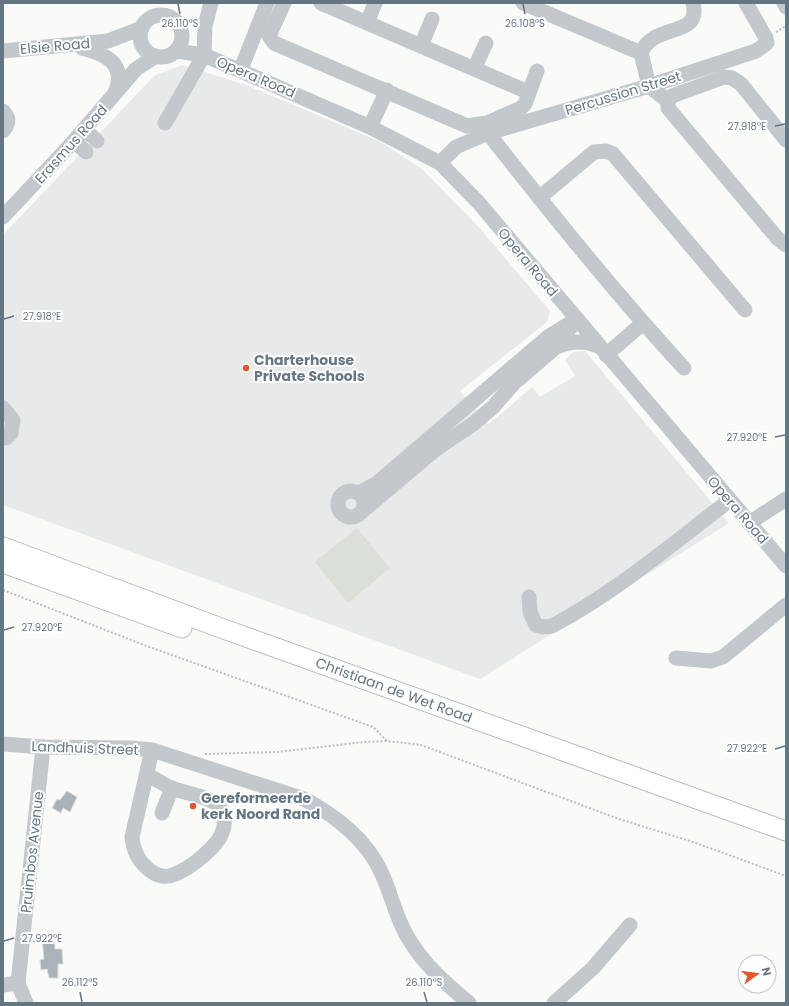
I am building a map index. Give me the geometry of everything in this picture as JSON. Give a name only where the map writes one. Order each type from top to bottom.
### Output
[{"type":"main road","name":"Christiaan de Wet Road","points":[[3,547],[221,628],[786,832]]},
{"type":"main road","name":"Christiaan de Wet Road","points":[[3,563],[786,844]]},
{"type":"street","points":[[171,3],[173,18]]},
{"type":"street","points":[[165,123],[201,54],[204,26],[211,3]]},
{"type":"street","points":[[241,69],[267,3]]},
{"type":"street","points":[[284,3],[269,36],[274,43],[387,90],[467,126],[487,123],[513,113],[525,104],[528,92],[537,71]]},
{"type":"street","points":[[321,3],[528,92]]},
{"type":"street","points":[[367,23],[375,3]]},
{"type":"street","points":[[642,53],[648,41],[656,35],[678,29],[690,23],[694,15],[693,3]]},
{"type":"street","name":"Percussion Street","points":[[440,162],[456,147],[488,133],[659,94],[762,48],[766,43],[764,32],[746,3]]},
{"type":"street","points":[[784,3],[786,7]]},
{"type":"street","points":[[526,4],[642,53],[659,94],[668,108],[778,239],[786,245]]},
{"type":"street","points":[[159,9],[179,24],[182,35],[180,45],[176,51],[164,57],[156,56],[150,53],[143,45],[140,36],[142,28],[159,9]]},
{"type":"street","points":[[421,46],[432,20]]},
{"type":"street","name":"Elsie Road","points":[[3,51],[73,46],[108,41],[142,28]]},
{"type":"street","name":"Opera Road","points":[[182,35],[201,54]]},
{"type":"street","name":"Elsie Road","points":[[108,41],[127,45],[143,45]]},
{"type":"street","points":[[474,69],[486,44]]},
{"type":"street","name":"Erasmus Road","points":[[136,69],[143,45]]},
{"type":"street","points":[[73,46],[100,53],[113,63],[119,77],[114,97]]},
{"type":"street","name":"Opera Road","points":[[176,51],[201,54],[241,69],[370,127],[440,162],[478,202],[576,320],[786,566]]},
{"type":"street","name":"Erasmus Road","points":[[3,217],[114,97],[136,69],[156,56]]},
{"type":"street","points":[[659,94],[672,96],[724,77],[732,78],[741,84],[786,140]]},
{"type":"street","points":[[370,127],[387,90]]},
{"type":"street","points":[[3,111],[8,120],[8,125],[3,131]]},
{"type":"street","points":[[488,133],[643,323],[684,368]]},
{"type":"street","points":[[79,135],[97,141]]},
{"type":"street","points":[[79,135],[86,152]]},
{"type":"street","points":[[540,198],[594,152],[606,151],[613,154],[745,310]]},
{"type":"street","points":[[360,513],[364,505],[362,496],[351,491],[343,493],[338,504],[340,511],[348,516],[360,513],[436,449],[473,424],[493,407],[554,340],[558,316],[558,298]]},
{"type":"street","points":[[359,494],[376,484],[554,340],[576,320]]},
{"type":"street","points":[[554,340],[567,342],[577,341],[602,350],[624,339],[643,323]]},
{"type":"street","points":[[3,408],[13,420],[11,433],[6,438],[3,438]]},
{"type":"street","points":[[749,523],[786,499]]},
{"type":"street","points":[[529,597],[530,612],[536,624],[543,627],[552,626],[607,593],[657,557],[730,500]]},
{"type":"street","points":[[676,658],[711,661],[723,657],[786,605]]},
{"type":"street","name":"Landhuis Street","points":[[3,744],[43,747],[131,748],[152,750],[304,799],[316,806],[360,840],[377,862],[406,934],[416,951],[427,965],[469,1003]]},
{"type":"street","name":"Pruimbos Avenue","points":[[26,1003],[10,984],[43,747]]},
{"type":"street","points":[[147,774],[172,788],[214,802],[219,807],[224,821],[222,835],[204,854],[184,870],[171,876],[162,876],[152,872],[142,863],[132,847],[132,837],[152,750]]},
{"type":"street","points":[[162,813],[172,788]]},
{"type":"street","points":[[554,1003],[593,968],[630,925]]},
{"type":"path","points":[[3,590],[144,645],[373,727],[387,741]]},
{"type":"path","points":[[198,754],[277,752],[364,742],[387,741],[421,745],[612,816],[696,843],[786,876]]},
{"type":"shaded area","name":"Charterhouse Private Schools","points":[[182,65],[246,85],[379,141],[422,169],[476,224],[550,311],[547,322],[460,391],[489,424],[532,387],[540,397],[575,376],[565,360],[573,352],[585,351],[729,523],[480,679],[3,505],[3,235],[154,76]]},
{"type":"shaded area","points":[[357,528],[390,568],[348,603],[315,562]]},
{"type":"building","points":[[67,791],[77,797],[70,812],[63,808],[61,813],[52,808],[57,799],[60,800]]},
{"type":"building","points":[[54,936],[55,949],[62,949],[63,964],[58,964],[58,978],[49,978],[47,969],[41,970],[40,960],[44,959],[42,937]]},
{"type":"place","name":"Charterhouse Private Schools","points":[[246,368]]},
{"type":"place","name":"Gereformeerde kerk Noord Rand","points":[[193,806]]}]
